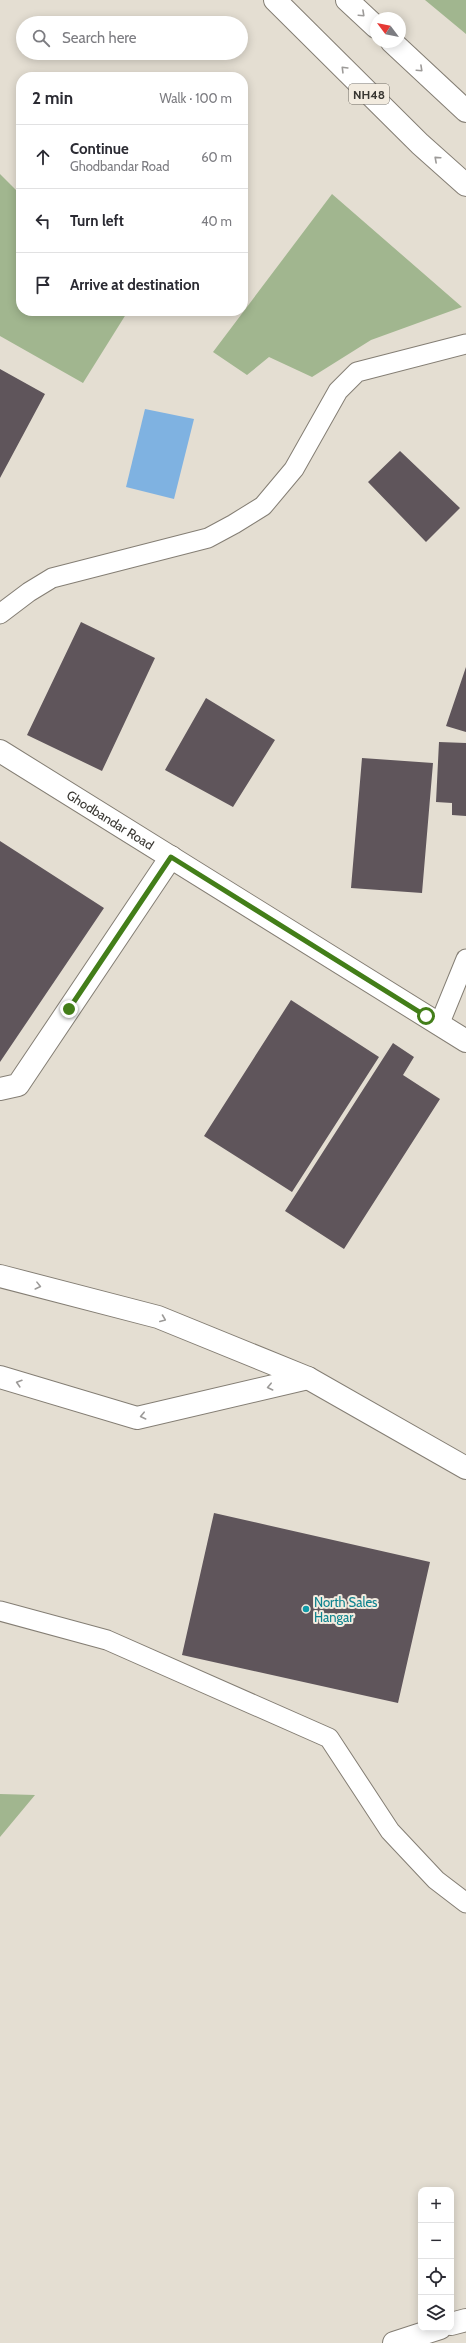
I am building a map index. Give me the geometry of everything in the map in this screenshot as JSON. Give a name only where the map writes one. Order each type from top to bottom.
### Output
[{"type":"main road","name":"NH48","points":[[275,0],[420,144],[466,185]]},
{"type":"main road","points":[[347,0],[370,21]]},
{"type":"main road","points":[[398,48],[466,111]]},
{"type":"main road","name":"Ghodbandar Road","points":[[0,751],[466,1041]]},
{"type":"main road","points":[[0,1089],[18,1085],[171,857]]},
{"type":"main road","points":[[0,1276],[158,1317],[308,1378],[466,1468]]},
{"type":"main road","points":[[0,1378],[137,1418],[308,1378]]},
{"type":"main road","points":[[454,2323],[466,2320]]},
{"type":"main road","points":[[394,2343],[431,2331]]},
{"type":"lane","points":[[0,614],[29,592],[52,578],[208,538],[234,524],[263,506],[294,469],[338,391],[357,372],[394,361],[466,344]]},
{"type":"lane","points":[[439,1025],[466,959]]},
{"type":"lane","points":[[0,1611],[107,1640],[329,1738],[390,1831],[436,1880],[466,1903]]},
{"type":"green space","points":[[425,0],[466,0],[466,34]]},
{"type":"green space","points":[[0,174],[16,190],[16,316],[125,316],[83,383],[0,336]]},
{"type":"green space","points":[[332,194],[462,307],[371,340],[312,377],[269,357],[247,375],[213,352],[240,316],[248,316],[248,306]]},
{"type":"green space","points":[[0,1794],[35,1795],[0,1837]]},
{"type":"water","points":[[145,409],[194,419],[174,499],[126,487]]},
{"type":"building","points":[[0,369],[45,394],[0,478]]},
{"type":"building","points":[[400,451],[460,508],[426,542],[368,482]]},
{"type":"building","points":[[81,622],[155,658],[102,771],[27,735]]},
{"type":"building","points":[[466,667],[466,732],[446,726]]},
{"type":"building","points":[[206,698],[275,740],[233,807],[165,770]]},
{"type":"building","points":[[439,742],[466,743],[466,816],[452,815],[452,803],[436,802]]},
{"type":"building","points":[[362,758],[433,763],[422,893],[351,888]]},
{"type":"building","points":[[0,841],[104,908],[0,1062]]},
{"type":"building","points":[[291,1000],[379,1057],[292,1192],[204,1136]]},
{"type":"building","points":[[393,1043],[414,1057],[403,1075],[440,1099],[344,1249],[285,1211]]},
{"type":"building","name":"North Sales Hangar","points":[[214,1513],[430,1562],[398,1703],[182,1655]]},
{"type":"place","name":"North Sales Hangar","points":[[306,1609]]},
{"type":"route","points":[[69,1009],[171,857],[426,1016]]}]
